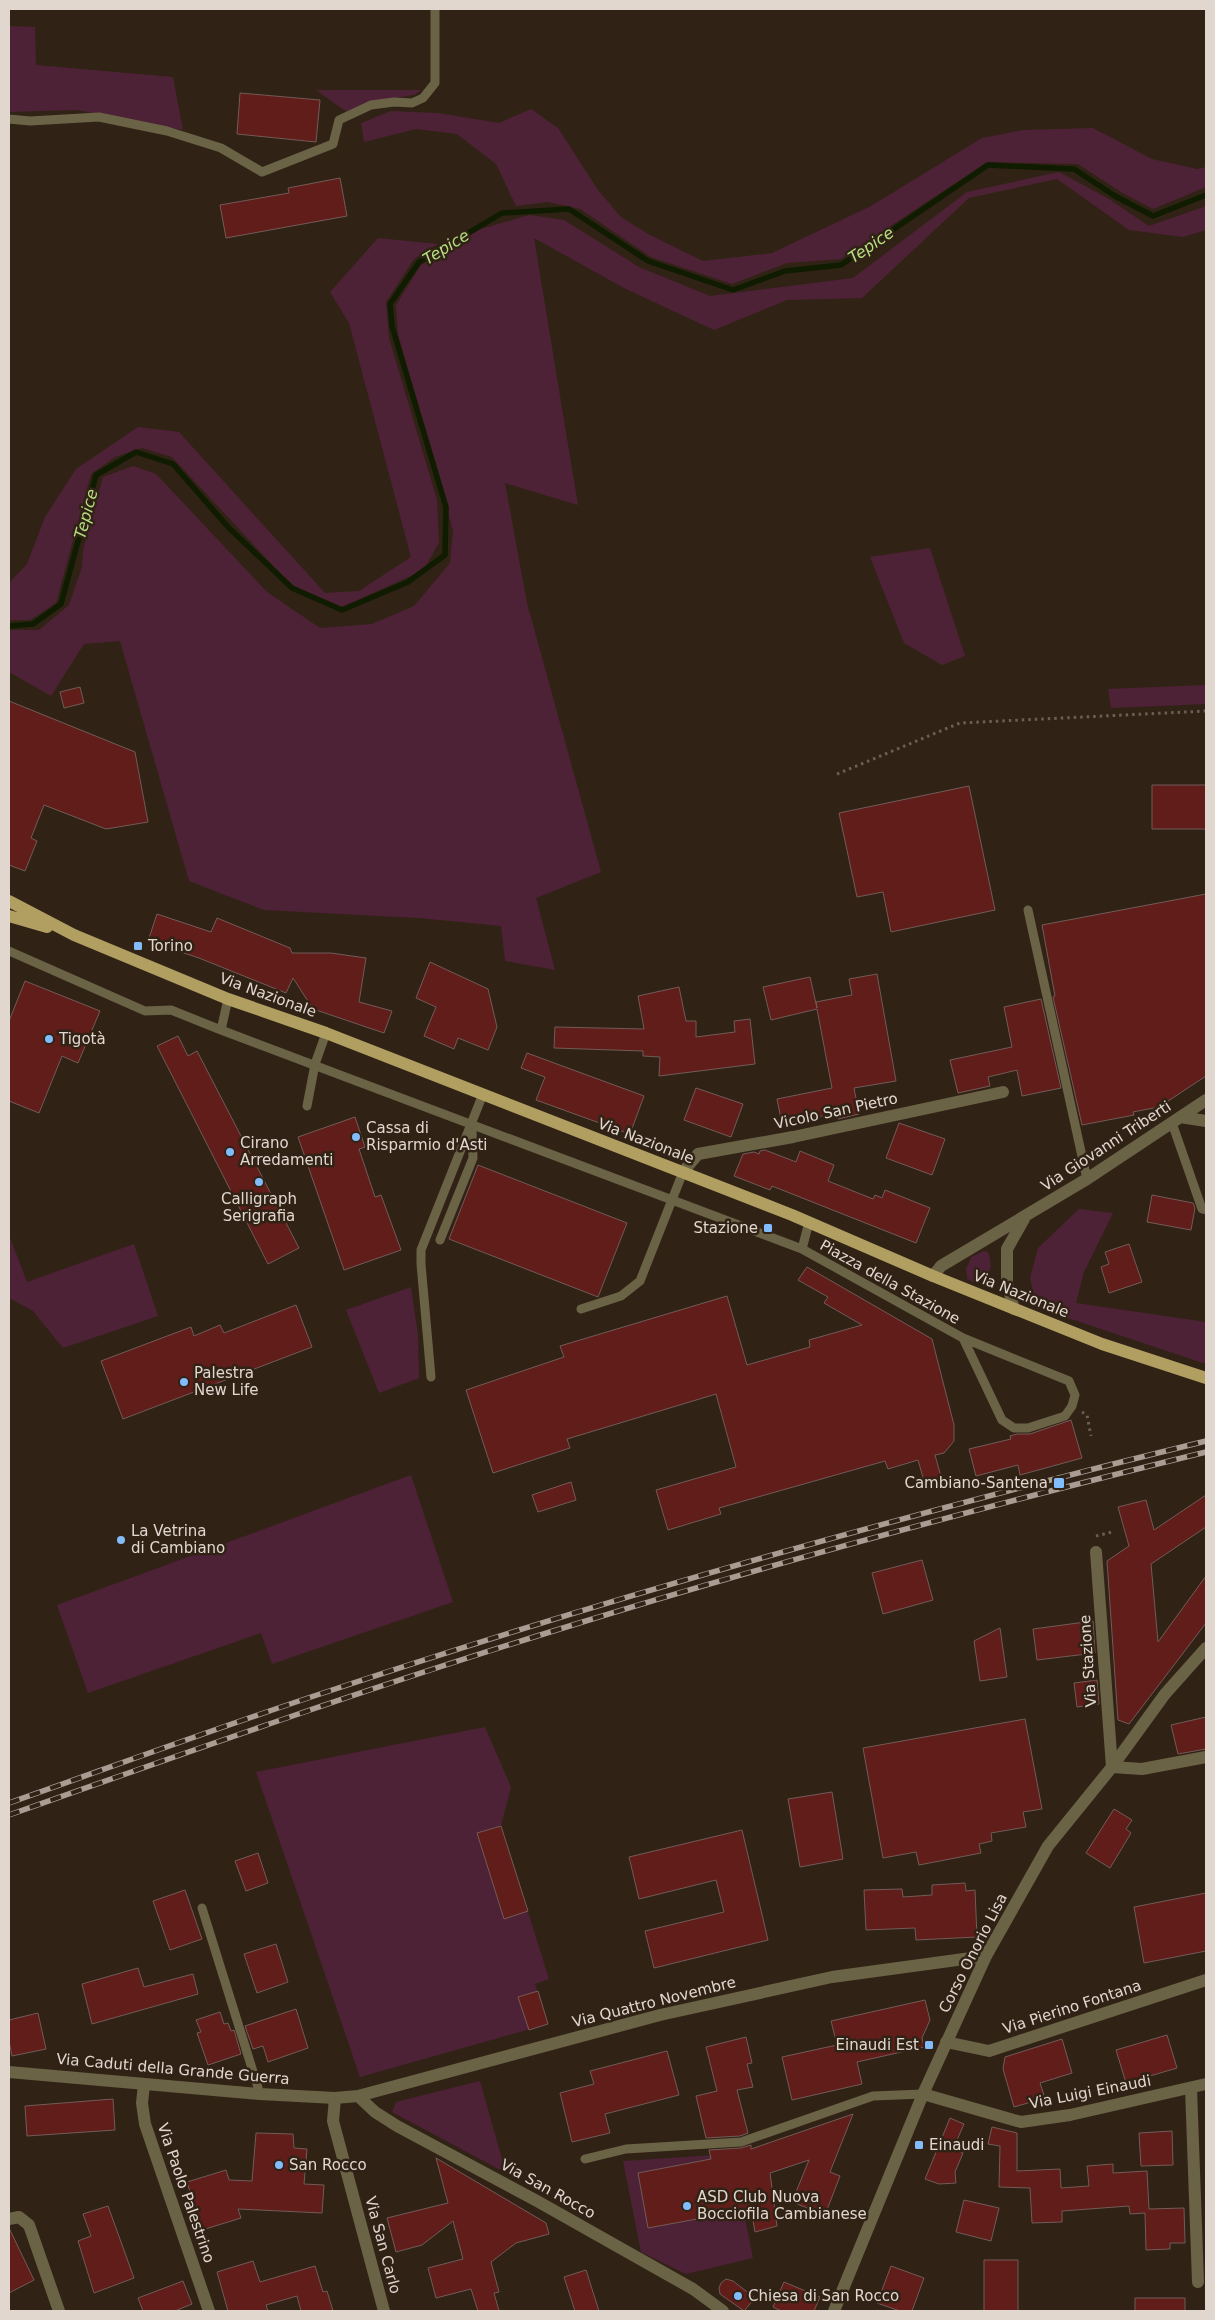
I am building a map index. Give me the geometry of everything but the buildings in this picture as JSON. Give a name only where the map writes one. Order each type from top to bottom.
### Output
[{"type":"main road","name":"Via Nazionale","points":[[9,901],[74,935],[228,999],[326,1033],[683,1172],[809,1222],[933,1276],[1102,1344],[1206,1378]]},
{"type":"main road","name":"Via Nazionale","points":[[9,916],[74,935]]},
{"type":"street","name":"Vicolo San Pietro","points":[[683,1172],[698,1154],[793,1137],[1003,1092]]},
{"type":"street","name":"Via Giovanni Triberti","points":[[933,1276],[941,1266],[1087,1179],[1206,1100]]},
{"type":"street","points":[[1176,1120],[1206,1121]]},
{"type":"street","name":"Via Giovanni Triberti","points":[[1014,1309],[1007,1283],[1007,1249],[1024,1218]]},
{"type":"street","name":"Via Stazione","points":[[1096,1552],[1112,1767]]},
{"type":"street","name":"Corso Onorio Lisa","points":[[834,2311],[923,2094],[986,1956],[1048,1846],[1112,1767],[1165,1694],[1206,1648]]},
{"type":"street","points":[[1112,1767],[1142,1769],[1206,1757]]},
{"type":"street","name":"Via Quattro Novembre","points":[[335,2098],[358,2096],[660,2015],[832,1978],[986,1956]]},
{"type":"street","name":"Via Pierino Fontana","points":[[946,2042],[989,2051],[1206,1980]]},
{"type":"street","name":"Via Caduti della Grande Guerra","points":[[9,2072],[260,2094],[335,2098]]},
{"type":"street","name":"Via Paolo Palestrino","points":[[144,2084],[142,2103],[145,2124],[209,2311]]},
{"type":"street","name":"Via Luigi Einaudi","points":[[923,2094],[1021,2122],[1070,2115],[1206,2084]]},
{"type":"street","points":[[1191,2088],[1198,2282]]},
{"type":"street","name":"Via San Rocco","points":[[358,2096],[375,2112],[397,2126],[537,2201],[693,2289],[723,2311]]},
{"type":"street","name":"Via San Carlo","points":[[335,2098],[334,2121],[384,2311]]},
{"type":"street","points":[[9,2219],[19,2217],[29,2225],[59,2311]]},
{"type":"lane","points":[[9,119],[30,121],[71,117],[99,117],[166,131],[221,148],[262,172],[333,144],[339,120],[371,106],[394,102],[412,103],[422,98],[435,83],[435,9]]},
{"type":"lane","points":[[1028,910],[1087,1179]]},
{"type":"lane","points":[[9,951],[145,1011],[172,1010],[802,1249]]},
{"type":"lane","points":[[221,1030],[228,999]]},
{"type":"lane","points":[[307,1106],[315,1064],[326,1033]]},
{"type":"lane","points":[[431,1376],[421,1250],[428,1238],[483,1094]]},
{"type":"lane","points":[[1176,1120],[1202,1209],[1206,1210]]},
{"type":"lane","points":[[440,1240],[473,1158],[472,1123]]},
{"type":"lane","points":[[581,1309],[622,1296],[640,1281],[683,1172]]},
{"type":"lane","name":"Piazza della Stazione","points":[[809,1222],[802,1249],[963,1338],[1069,1381],[1075,1395],[1072,1406],[1065,1416],[1028,1428],[1014,1428],[1002,1420],[963,1338]]},
{"type":"lane","points":[[202,1908],[260,2094]]},
{"type":"lane","points":[[585,2159],[626,2149],[741,2142],[873,2096],[923,2094]]},
{"type":"path","points":[[837,774],[960,723],[1206,711]]},
{"type":"path","points":[[1087,1415],[1091,1436]]},
{"type":"shaded area","points":[[9,26],[35,27],[36,65],[173,77],[183,130],[77,110],[9,112]]},
{"type":"shaded area","points":[[316,90],[421,90],[414,95],[365,103],[348,113]]},
{"type":"shaded area","points":[[531,109],[558,128],[598,190],[621,217],[648,234],[703,261],[772,253],[871,206],[982,138],[1023,130],[1093,128],[1152,159],[1197,169],[1206,167],[1206,187],[1153,209],[1121,192],[1078,164],[987,162],[841,259],[787,263],[732,284],[651,257],[580,209],[548,202],[516,206],[496,164],[457,134],[416,129],[364,142],[361,123],[391,111],[438,113],[499,123]]},
{"type":"shaded area","points":[[1059,172],[1109,199],[1149,226],[1206,206],[1206,230],[1183,237],[1129,230],[1057,179],[969,198],[862,298],[787,300],[714,330],[624,288],[534,238],[578,505],[505,483],[527,603],[601,872],[536,898],[555,970],[505,961],[501,926],[419,918],[264,910],[189,881],[120,641],[84,644],[51,696],[9,672],[9,630],[39,630],[69,605],[82,567],[83,550],[103,477],[133,466],[156,474],[267,592],[320,628],[372,624],[414,606],[450,563],[453,531],[398,334],[396,305],[421,265],[481,229],[529,215],[564,220],[639,267],[710,296],[853,278],[967,192]]},
{"type":"shaded area","points":[[378,238],[438,244],[414,259],[386,302],[389,338],[437,500],[439,542],[424,570],[342,607],[292,586],[172,457],[142,448],[115,457],[91,474],[56,603],[30,620],[9,620],[9,583],[27,564],[45,517],[76,469],[138,427],[179,432],[325,593],[359,591],[411,557],[349,323],[330,292]]},
{"type":"shaded area","points":[[930,548],[965,656],[942,665],[904,643],[870,557]]},
{"type":"shaded area","points":[[1206,685],[1206,704],[1111,708],[1108,689]]},
{"type":"shaded area","points":[[1079,1209],[1113,1213],[1084,1272],[1076,1303],[1206,1322],[1206,1364],[1062,1316],[1036,1303],[1030,1278],[1038,1248]]},
{"type":"shaded area","points":[[9,1235],[27,1282],[134,1244],[158,1316],[63,1348],[33,1311],[9,1298]]},
{"type":"shaded area","points":[[984,1251],[988,1252],[990,1257],[991,1265],[989,1272],[980,1282],[972,1282],[967,1278],[966,1269],[971,1257]]},
{"type":"shaded area","points":[[411,1287],[418,1335],[419,1378],[379,1393],[346,1310]]},
{"type":"shaded area","points":[[411,1475],[453,1602],[272,1664],[261,1633],[88,1693],[57,1605]]},
{"type":"shaded area","points":[[485,1727],[511,1787],[501,1826],[549,1979],[535,1984],[548,2024],[360,2077],[256,1772]]},
{"type":"shaded area","points":[[480,2081],[506,2173],[392,2112],[396,2102]]},
{"type":"shaded area","name":"ASD Club Nuova Bocciofila Cambianese","points":[[732,2154],[753,2258],[686,2274],[641,2252],[623,2161]]},
{"type":"waterway","name":"Tepice","points":[[9,626],[33,624],[61,604],[96,475],[136,452],[173,464],[228,527],[292,588],[342,610],[408,582],[445,555],[446,507],[392,326],[390,304],[419,262],[502,213],[569,209],[648,261],[733,290],[785,271],[841,265],[988,165],[1074,169],[1115,196],[1153,216],[1206,195]]},
{"type":"railway","points":[[9,1803],[278,1708],[537,1624],[871,1528],[1206,1441]]},
{"type":"railway","points":[[9,1815],[354,1695],[643,1604],[883,1535],[1206,1452]]},
{"type":"place","name":"Torino","points":[[138,946]]},
{"type":"place","name":"Tigotà","points":[[49,1039]]},
{"type":"place","name":"Cassa di Risparmio d'Asti","points":[[356,1137]]},
{"type":"place","name":"Cirano Arredamenti","points":[[230,1152]]},
{"type":"place","name":"Calligraph Serigrafia","points":[[259,1182]]},
{"type":"place","name":"Stazione","points":[[768,1228]]},
{"type":"place","name":"Palestra New Life","points":[[184,1382]]},
{"type":"place","name":"Cambiano-Santena","points":[[1059,1483]]},
{"type":"place","name":"La Vetrina di Cambiano","points":[[121,1540]]},
{"type":"place","name":"Einaudi Est","points":[[929,2045]]},
{"type":"place","name":"Einaudi","points":[[919,2145]]},
{"type":"place","name":"San Rocco","points":[[279,2165]]},
{"type":"place","name":"ASD Club Nuova Bocciofila Cambianese","points":[[687,2206]]},
{"type":"place","name":"Chiesa di San Rocco","points":[[738,2296]]}]
